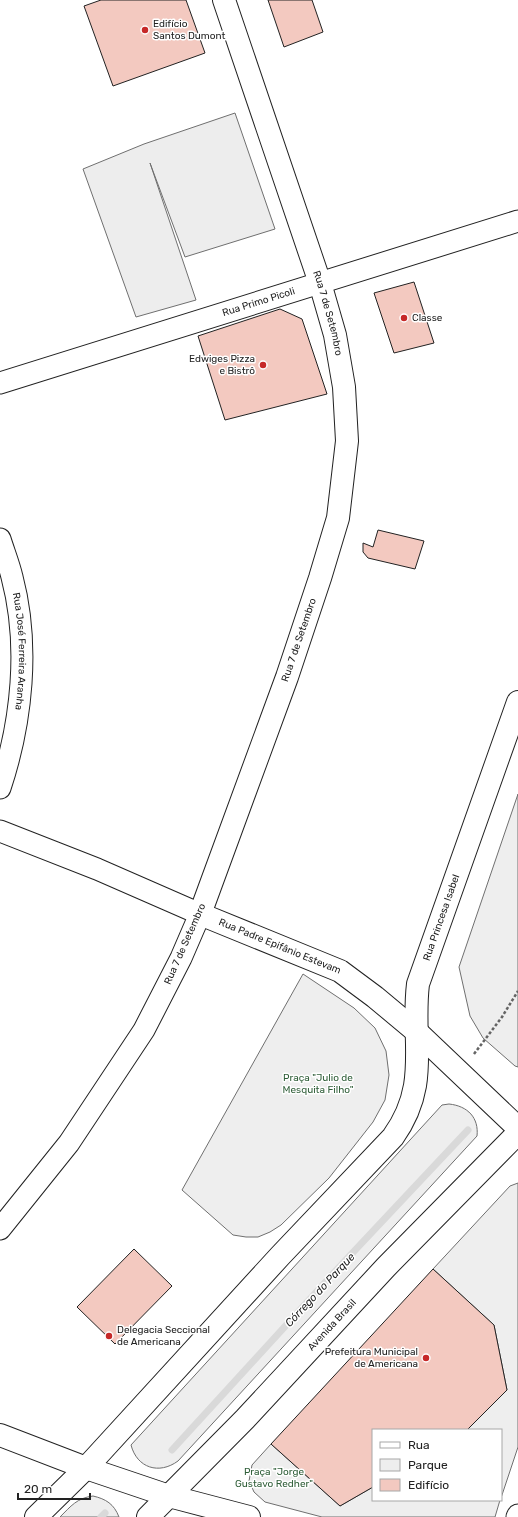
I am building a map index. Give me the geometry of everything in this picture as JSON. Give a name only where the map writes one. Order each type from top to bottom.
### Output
[{"type":"street","name":"Rua 7 de Setembro","points":[[0,1229],[69,1143],[144,1030],[181,958],[200,914],[287,677],[338,518],[347,441],[344,387],[334,335],[320,283],[224,0]]},
{"type":"street","name":"Rua Primo Picoli","points":[[0,384],[518,221]]},
{"type":"street","name":"Rua José Ferreira Aranha","points":[[0,539],[12,578],[20,628],[22,666],[18,709],[9,760],[0,788]]},
{"type":"street","name":"Rua Princesa Isabel","points":[[86,1468],[280,1256],[393,1137],[402,1124],[414,1094],[418,1062],[416,999],[423,969],[518,702]]},
{"type":"street","name":"Rua Padre Epifânio Estevam","points":[[0,831],[97,869],[200,914],[340,971],[375,997],[417,1032],[518,1128]]},
{"type":"street","name":"Avenida Brasil","points":[[148,1517],[245,1419],[386,1267],[518,1134]]},
{"type":"street","points":[[0,1435],[86,1468],[169,1496],[249,1517]]},
{"type":"street","points":[[36,1517],[86,1468]]},
{"type":"path","points":[[464,1076],[518,991]]},
{"type":"green space","points":[[518,794],[518,1067],[483,1038],[470,1016],[459,967]]},
{"type":"green space","name":"Praça \"Julio de Mesquita Filho\"","points":[[303,974],[354,1008],[375,1028],[386,1051],[389,1075],[385,1100],[373,1122],[329,1178],[281,1225],[258,1237],[233,1235],[182,1190]]},
{"type":"green space","points":[[449,1104],[462,1107],[471,1114],[476,1124],[477,1136],[178,1461],[163,1468],[150,1467],[143,1464],[134,1453],[131,1445],[442,1105]]},
{"type":"green space","points":[[518,1183],[518,1447],[502,1495],[502,1429],[468,1429],[507,1390],[494,1325],[433,1269],[510,1186]]},
{"type":"green space","name":"Praça \"Jorge Gustavo Redher\"","points":[[271,1444],[340,1506],[372,1488],[372,1501],[500,1501],[495,1517],[322,1517],[265,1502],[254,1492],[249,1481],[252,1465]]},
{"type":"green space","points":[[93,1496],[112,1505],[119,1517],[60,1517],[78,1501]]},
{"type":"shaded area","points":[[235,113],[275,229],[185,257],[150,163],[196,300],[136,317],[83,169],[144,144]]},
{"type":"building","name":"Edifício Santos Dumont","points":[[101,0],[186,0],[205,53],[113,86],[84,6]]},
{"type":"building","points":[[268,0],[312,0],[323,32],[284,47]]},
{"type":"building","name":"Classe","points":[[414,282],[434,343],[394,353],[374,293]]},
{"type":"building","name":"Edwiges Pizza e Bistrô","points":[[280,309],[302,319],[327,394],[225,420],[198,336]]},
{"type":"building","points":[[378,530],[424,541],[415,569],[368,558],[363,552],[363,543],[373,547]]},
{"type":"building","points":[[134,1249],[172,1286],[115,1344],[77,1307]]},
{"type":"building","name":"Prefeitura Municipal de Americana","points":[[433,1269],[494,1325],[507,1390],[468,1429],[372,1429],[372,1488],[340,1506],[271,1444]]},
{"type":"waterway","name":"Córrego do Parque","points":[[172,1450],[343,1263],[468,1130]]},
{"type":"waterway","name":"Córrego do Parque","points":[[101,1517],[105,1513]]},
{"type":"place","name":"Edifício Santos Dumont","points":[[145,30]]},
{"type":"place","name":"Classe","points":[[404,318]]},
{"type":"place","name":"Edwiges Pizza e Bistrô","points":[[263,365]]},
{"type":"place","name":"Delegacia Seccional de Americana","points":[[109,1336]]},
{"type":"place","name":"Prefeitura Municipal de Americana","points":[[426,1358]]}]
